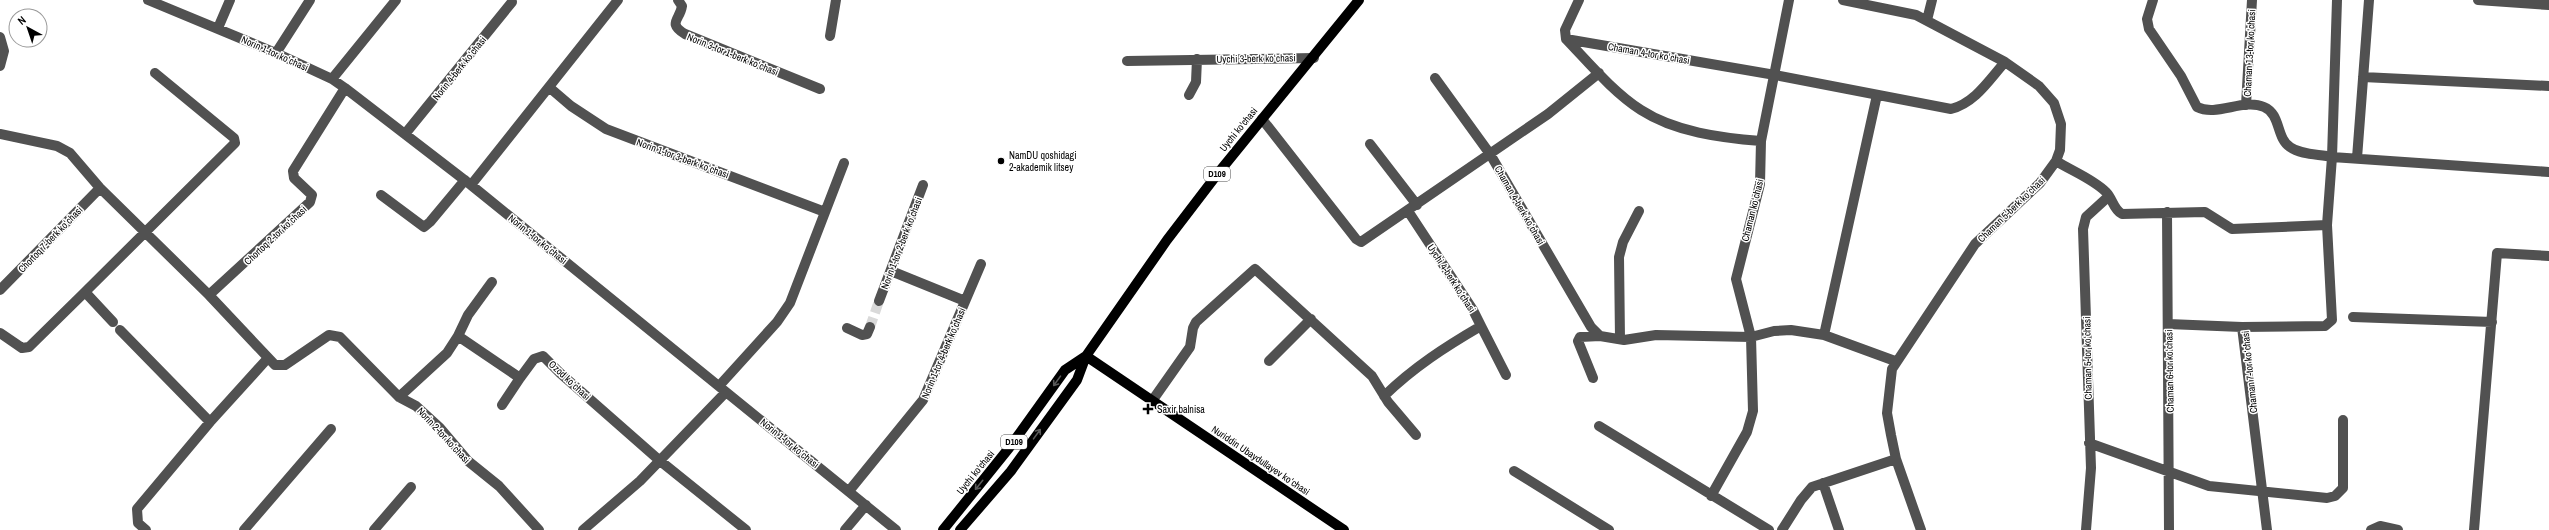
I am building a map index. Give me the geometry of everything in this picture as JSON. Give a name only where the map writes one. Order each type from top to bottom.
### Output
[{"type":"main road","name":"Uychi ko'chasi","points":[[960,530],[1011,470],[1078,380],[1086,356],[1167,240],[1262,119],[1314,58],[1359,0]]},
{"type":"main road","name":"Uychi ko'chasi","points":[[944,530],[1009,448],[1065,370],[1086,356]]},
{"type":"main road","name":"Nuriddin Ubaydullayev koʻchasi","points":[[1086,356],[1344,530]]},
{"type":"street","name":"Norin 1-tor koʻchasi","points":[[148,0],[276,53],[332,79],[345,88],[468,182],[896,530]]},
{"type":"street","points":[[218,28],[230,0]]},
{"type":"street","points":[[276,53],[310,0]]},
{"type":"street","points":[[332,79],[396,0]]},
{"type":"street","points":[[381,195],[424,226],[430,222],[468,182],[550,88],[618,0]]},
{"type":"street","name":"Norin 3-tor 1-berk koʻchasi","points":[[678,0],[682,6],[681,12],[675,21],[679,31],[820,88]]},
{"type":"street","points":[[830,36],[836,0]]},
{"type":"street","points":[[1579,0],[1565,30],[1566,39],[1599,73],[1640,110],[1652,116],[1720,138],[1761,141],[1789,0]]},
{"type":"street","name":"Chaman 5-berk koʻchasi","points":[[1843,0],[1906,11],[1927,20],[2005,62],[2039,86],[2054,103],[2060,117],[2062,135],[2056,161],[2040,183],[1975,244],[1895,361],[1890,376],[1887,413],[1896,459],[1922,530]]},
{"type":"street","points":[[1927,20],[1932,0]]},
{"type":"street","points":[[2153,0],[2147,19],[2149,29],[2181,76],[2193,103],[2201,110],[2258,105],[2271,111],[2284,142],[2289,147],[2294,150],[2332,157],[2549,172]]},
{"type":"street","name":"Chaman 13-tor koʻchasi","points":[[2246,105],[2252,0]]},
{"type":"street","points":[[2056,161],[2102,189],[2109,196],[2114,207],[2122,214],[2205,212],[2232,229],[2327,225],[2332,157],[2337,0]]},
{"type":"street","points":[[2357,158],[2368,0]]},
{"type":"street","points":[[2478,0],[2549,4]]},
{"type":"street","name":"Norin 4-berk koʻchasi","points":[[405,134],[512,2]]},
{"type":"street","points":[[0,37],[4,51],[0,66]]},
{"type":"street","name":"Chaman 4-tor koʻchasi","points":[[1566,39],[1775,75],[1939,107],[1957,108],[1972,99],[2005,62]]},
{"type":"street","name":"Uychi 3-berk koʻchasi","points":[[1127,61],[1314,58]]},
{"type":"street","points":[[1190,95],[1196,82],[1197,59]]},
{"type":"street","points":[[0,333],[22,348],[29,347],[235,143],[234,138],[155,73]]},
{"type":"street","points":[[1262,119],[1359,242],[1364,241],[1548,114],[1599,73]]},
{"type":"street","points":[[2363,77],[2549,86]]},
{"type":"street","name":"Chaman 4-berk koʻchasi","points":[[1435,78],[1490,154],[1591,327],[1600,336]]},
{"type":"street","name":"Chortoq 2-tor koʻchasi","points":[[209,296],[310,202],[312,195],[311,191],[294,178],[294,171],[345,88]]},
{"type":"street","name":"Norin 1-tor 3-berk koʻchasi","points":[[550,88],[571,106],[606,129],[825,212]]},
{"type":"street","points":[[1824,335],[1877,94]]},
{"type":"street","points":[[0,134],[63,149],[100,188],[209,296],[268,358],[210,422],[137,509],[136,516],[143,529]]},
{"type":"street","name":"Chaman koʻchasi","points":[[1711,496],[1751,422],[1753,411],[1751,337],[1736,279],[1760,184],[1761,141]]},
{"type":"street","points":[[1370,144],[1416,205]]},
{"type":"street","points":[[584,530],[640,481],[722,389],[778,322],[790,303],[844,163]]},
{"type":"street","name":"Norin 1-tor 2-berk koʻchasi","points":[[879,301],[923,185]]},
{"type":"street","name":"Chortoq 7-berk koʻchasi","points":[[0,290],[100,188]]},
{"type":"street","name":"Chaman 5-tor koʻchasi","points":[[2086,530],[2091,468],[2089,443],[2084,229],[2086,217],[2109,196]]},
{"type":"street","name":"Uychi 4-berk koʻchasi","points":[[1408,211],[1473,310],[1506,375]]},
{"type":"street","points":[[1620,339],[1619,257],[1623,242],[1639,211]]},
{"type":"street","name":"Chaman 6-tor koʻchasi","points":[[2167,212],[2170,473],[2169,530]]},
{"type":"street","name":"Chaman 7-tor koʻchasi","points":[[2267,530],[2242,327],[2329,324],[2333,313],[2327,225]]},
{"type":"street","points":[[2474,530],[2497,253],[2549,256]]},
{"type":"street","name":"Norin 1-tor 4-berk koʻchasi","points":[[849,491],[923,400],[981,264]]},
{"type":"street","points":[[1152,401],[1190,347],[1193,328],[1196,322],[1218,304],[1251,270],[1258,270],[1372,376],[1384,396],[1416,435]]},
{"type":"street","points":[[890,271],[965,301]]},
{"type":"street","points":[[399,397],[447,353],[458,336],[468,315],[492,282]]},
{"type":"street","points":[[85,292],[113,322]]},
{"type":"street","points":[[2353,317],[2492,322]]},
{"type":"street","points":[[1269,361],[1311,319]]},
{"type":"street","points":[[2168,324],[2242,327]]},
{"type":"street","points":[[1384,396],[1410,371],[1428,358],[1481,326]]},
{"type":"street","points":[[847,328],[862,335],[867,334],[870,327]]},
{"type":"street","points":[[120,330],[210,422]]},
{"type":"street","points":[[1593,378],[1578,341],[1580,337],[1600,336],[1629,340],[1656,336],[1751,337],[1774,330],[1824,335],[1895,361]]},
{"type":"street","name":"Norin 2-tor koʻchasi","points":[[268,358],[275,365],[285,365],[322,338],[334,335],[340,337],[399,397],[416,406],[468,461],[499,486],[539,530]]},
{"type":"street","points":[[458,336],[520,378],[502,405]]},
{"type":"street","name":"Ozod koʻchasi","points":[[520,378],[534,359],[544,356],[560,373],[659,460],[746,530]]},
{"type":"street","points":[[2089,443],[2209,486],[2262,493],[2327,498],[2340,493],[2344,480],[2342,420]]},
{"type":"street","points":[[1599,426],[1711,496],[1769,530]]},
{"type":"street","points":[[244,530],[331,428]]},
{"type":"street","points":[[1782,530],[1807,492],[1823,483],[1896,459]]},
{"type":"street","points":[[1514,471],[1609,530]]},
{"type":"street","points":[[1823,483],[1839,530]]},
{"type":"street","points":[[374,530],[411,487]]},
{"type":"street","points":[[845,530],[866,505]]},
{"type":"street","points":[[2371,530],[2380,526],[2398,530]]},
{"type":"tunnel","points":[[870,327],[879,301]]},
{"type":"place","name":"NamDU qoshidagi 2-akademik litsey","points":[[1001,161]]},
{"type":"place","name":"Saxir balnisa","points":[[1148,409]]}]
